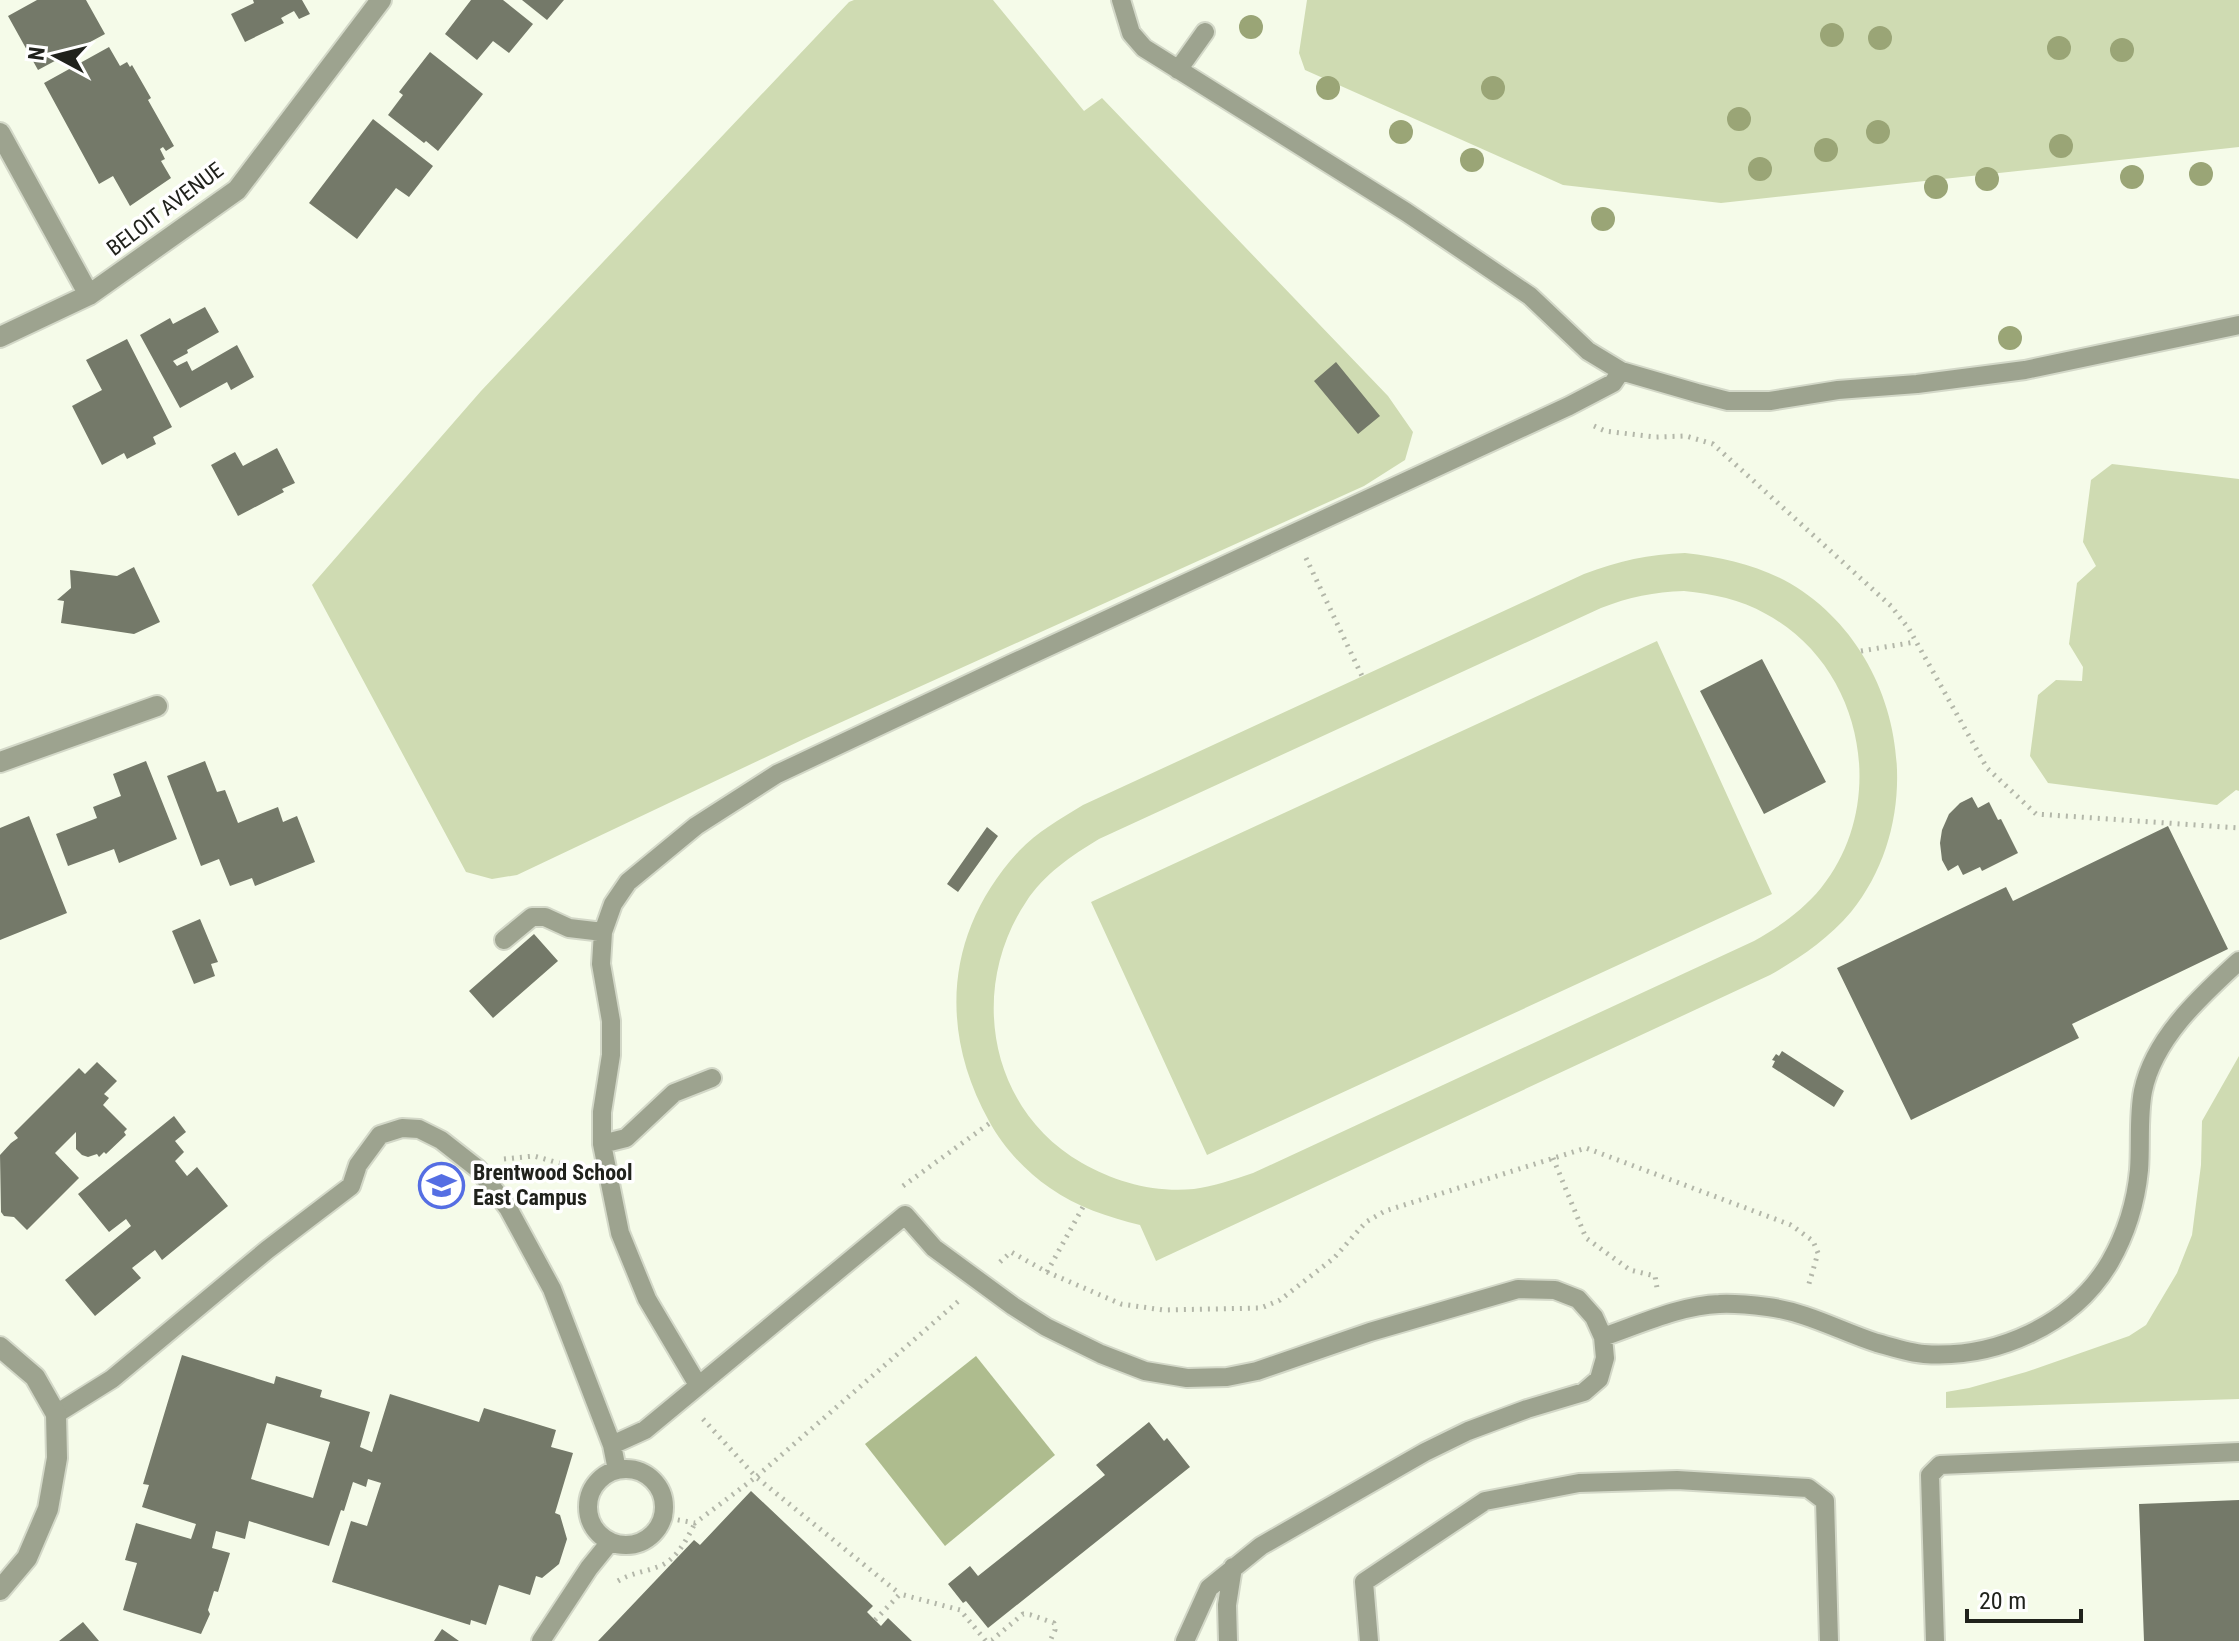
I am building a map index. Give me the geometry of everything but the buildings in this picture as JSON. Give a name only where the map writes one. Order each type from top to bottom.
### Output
[{"type":"street","name":"BELOIT AVENUE","points":[[0,337],[89,295],[237,190],[381,0]]},
{"type":"street","points":[[0,133],[89,295]]},
{"type":"street","points":[[0,762],[157,706]]},
{"type":"street","points":[[0,1347],[35,1377],[56,1414],[57,1458],[48,1509],[27,1558],[0,1590]]},
{"type":"lane","points":[[1121,0],[1131,33],[1144,48],[1456,245],[1530,296],[1588,351],[1621,371],[1728,401],[1770,401],[1838,390],[1917,384],[2025,370],[2239,325]]},
{"type":"lane","points":[[1178,70],[1205,32]]},
{"type":"lane","points":[[698,1385],[647,1299],[617,1219],[602,1144],[602,1112],[611,1055],[611,1032],[601,964],[603,932],[613,904],[628,882],[696,826],[777,774],[1569,406],[1613,383],[1621,371]]},
{"type":"lane","points":[[504,940],[532,917],[545,917],[569,928],[603,932]]},
{"type":"lane","points":[[1603,1337],[1664,1316],[1718,1304],[1768,1307],[1800,1313],[1876,1342],[1922,1354],[1969,1353],[2020,1340],[2048,1324],[2085,1296],[2110,1262],[2130,1217],[2139,1171],[2143,1091],[2153,1062],[2173,1029],[2239,961]]},
{"type":"lane","points":[[602,1144],[626,1138],[674,1093],[712,1078]]},
{"type":"lane","points":[[56,1414],[112,1379],[267,1250],[351,1186],[358,1165],[380,1135],[402,1128],[419,1129],[441,1140],[478,1169],[508,1208],[552,1289],[612,1445],[617,1470]]},
{"type":"lane","points":[[612,1445],[645,1430],[905,1215],[934,1248],[1046,1327],[1145,1371],[1187,1378],[1227,1377],[1257,1371],[1370,1332],[1518,1289],[1555,1290],[1578,1299],[1594,1317],[1603,1337],[1605,1358],[1599,1379],[1584,1392],[1468,1431],[1425,1452],[1261,1546],[1209,1588],[1185,1641]]},
{"type":"lane","points":[[1935,1641],[1930,1475],[1940,1465],[2239,1452]]},
{"type":"lane","points":[[617,1470],[630,1470],[643,1473],[653,1481],[664,1504],[662,1517],[657,1529],[647,1538],[636,1544],[623,1545],[610,1542],[593,1527],[588,1503],[597,1482],[617,1470]]},
{"type":"lane","points":[[1369,1641],[1364,1582],[1485,1501],[1579,1483],[1677,1480],[1808,1488],[1825,1501],[1829,1641]]},
{"type":"lane","points":[[541,1641],[610,1542]]},
{"type":"lane","points":[[1228,1641],[1227,1605],[1233,1567]]},
{"type":"path","points":[[1569,406],[1575,418],[1605,431],[1655,437],[1686,436],[1713,444],[1891,606],[1909,629],[1987,768],[2036,814],[2239,828]]},
{"type":"path","points":[[1295,533],[1362,676]]},
{"type":"path","points":[[1861,651],[1915,642]]},
{"type":"path","points":[[610,1592],[618,1580],[663,1565],[683,1546],[695,1523],[756,1477],[980,1283],[1011,1252],[1047,1272],[1121,1304],[1163,1310],[1261,1308],[1280,1300],[1334,1258],[1366,1222],[1385,1211],[1586,1148],[1791,1225],[1813,1241],[1818,1253],[1800,1313]]},
{"type":"path","points":[[499,1160],[534,1156],[581,1169]]},
{"type":"path","points":[[1553,1158],[1586,1238],[1630,1270],[1655,1276],[1664,1316]]},
{"type":"path","points":[[1047,1272],[1083,1207]]},
{"type":"path","points":[[756,1477],[900,1594],[960,1610],[986,1641],[992,1640],[1023,1614],[1054,1623],[1055,1630],[1050,1641]]},
{"type":"path","points":[[662,1517],[695,1523]]},
{"type":"path","points":[[875,1620],[900,1594]]},
{"type":"shaded area","points":[[854,0],[993,0],[1084,111],[1102,98],[1388,396],[1413,432],[1405,460],[1364,486],[804,739],[517,875],[492,879],[466,872],[312,585],[481,391]]},
{"type":"shaded area","points":[[1307,0],[2239,0],[2239,147],[1721,203],[1563,185],[1305,70],[1299,53]]},
{"type":"shaded area","points":[[2112,464],[2239,479],[2239,791],[2236,790],[2217,805],[2048,783],[2030,756],[2038,695],[2056,680],[2082,681],[2083,667],[2069,644],[2077,583],[2096,566],[2083,542],[2091,480]]},
{"type":"shaded area","points":[[1685,553],[1736,562],[1784,580],[1824,608],[1856,644],[1878,686],[1892,731],[1897,778],[1892,826],[1877,871],[1851,912],[1833,931],[1803,955],[1770,975],[1156,1261],[1140,1225],[1071,1201],[1041,1181],[1015,1158],[989,1121],[973,1086],[962,1051],[957,1016],[958,981],[964,947],[976,914],[995,882],[1026,844],[1083,805],[1584,574],[1634,559]],"holes":[[[1684,591],[1746,604],[1799,637],[1825,667],[1844,701],[1856,738],[1859,777],[1855,816],[1842,854],[1821,888],[1790,918],[1754,941],[1253,1173],[1216,1184],[1194,1189],[1165,1189],[1136,1185],[1108,1176],[1082,1163],[1051,1140],[1026,1112],[1008,1080],[997,1045],[994,1009],[997,972],[1008,936],[1026,902],[1059,866],[1099,839],[1601,608],[1632,598]]]},
{"type":"shaded area","points":[[1657,641],[1772,894],[1207,1155],[1091,902]]},
{"type":"shaded area","points":[[2239,1056],[2239,1399],[1946,1408],[1946,1392],[2026,1372],[2129,1336],[2146,1325],[2177,1273],[2192,1235],[2201,1165],[2202,1121]]},
{"type":"shaded area","points":[[976,1356],[1055,1455],[945,1546],[865,1444]]},
{"type":"place","name":"Brentwood School East Campus","points":[[442,1185]]}]
